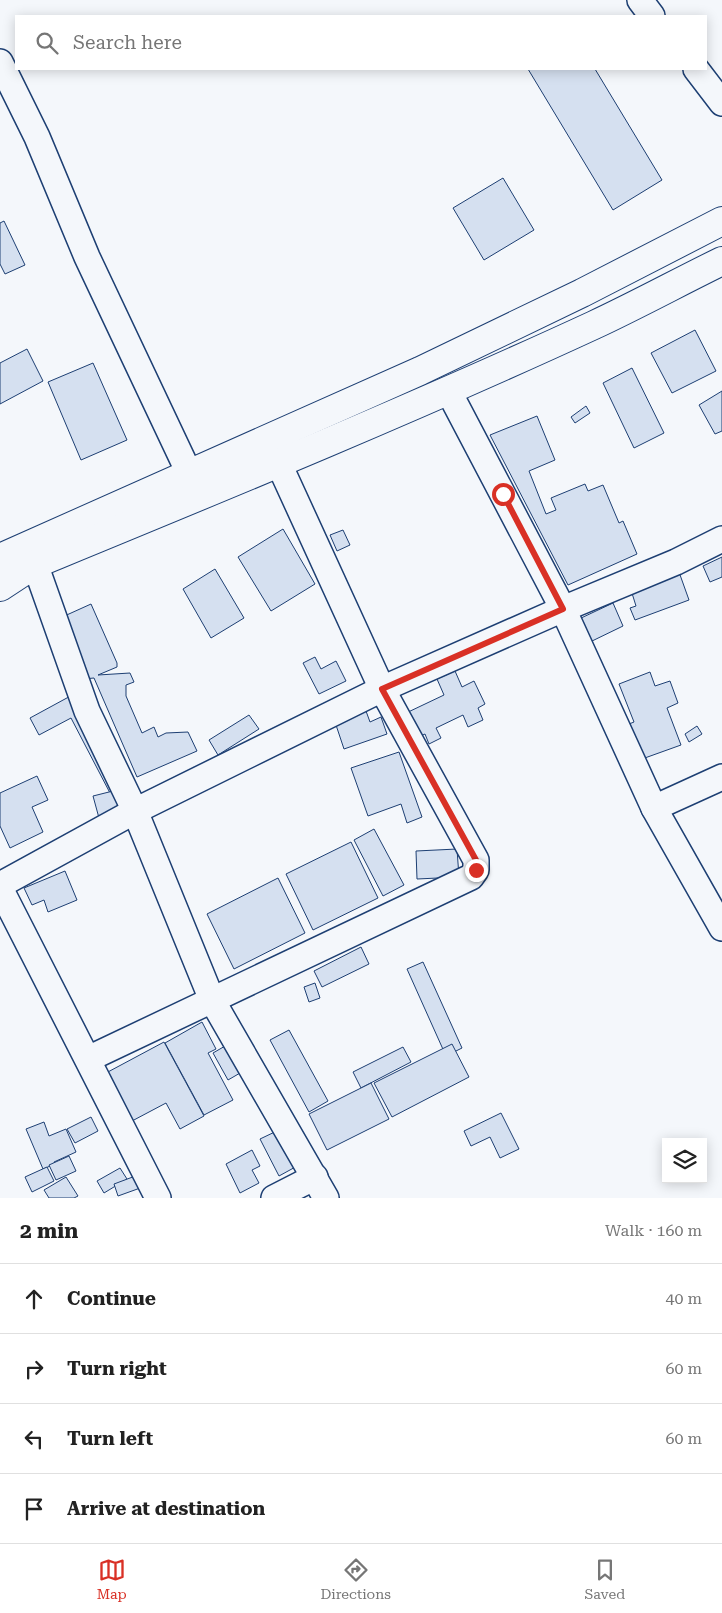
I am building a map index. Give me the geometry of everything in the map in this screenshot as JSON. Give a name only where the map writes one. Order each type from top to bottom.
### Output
[{"type":"highway","points":[[0,558],[420,371],[582,293],[722,220]]},
{"type":"highway","points":[[0,587],[35,564],[279,464],[448,390],[595,325],[722,261]]},
{"type":"lane","points":[[640,0],[651,15]]},
{"type":"lane","points":[[0,62],[37,137],[88,257],[189,474]]},
{"type":"lane","points":[[697,70],[722,103]]},
{"type":"lane","points":[[448,390],[563,609],[654,808],[722,928]]},
{"type":"lane","points":[[88,1059],[471,877],[476,870],[476,860],[382,689],[279,464]]},
{"type":"lane","points":[[0,884],[135,811],[382,689],[563,609],[676,562],[722,538]]},
{"type":"lane","points":[[35,564],[88,711],[135,811],[212,1000],[321,1188],[274,1198]]},
{"type":"lane","points":[[654,808],[722,777]]},
{"type":"lane","points":[[0,888],[158,1198]]},
{"type":"building","points":[[529,70],[596,70],[662,180],[613,210]]},
{"type":"building","points":[[503,178],[534,230],[484,260],[453,208]]},
{"type":"building","points":[[4,221],[25,265],[5,274],[0,264],[0,223]]},
{"type":"building","points":[[695,330],[716,371],[672,393],[651,353]]},
{"type":"building","points":[[27,349],[43,381],[0,404],[0,363]]},
{"type":"building","points":[[93,363],[127,440],[81,460],[48,382]]},
{"type":"building","points":[[632,368],[664,433],[634,448],[603,383]]},
{"type":"building","points":[[722,391],[722,431],[715,434],[699,405]]},
{"type":"building","points":[[586,406],[590,413],[575,423],[571,417]]},
{"type":"building","points":[[537,416],[555,460],[529,471],[546,514],[556,510],[551,498],[585,484],[588,491],[603,485],[619,523],[623,521],[637,554],[568,585],[490,435]]},
{"type":"building","points":[[283,529],[315,584],[271,611],[238,557]]},
{"type":"building","points":[[343,530],[350,545],[337,551],[330,535]]},
{"type":"building","points":[[722,557],[722,577],[710,582],[703,566]]},
{"type":"building","points":[[215,569],[244,618],[211,638],[183,589]]},
{"type":"building","points":[[679,572],[689,600],[635,620],[630,608],[636,606],[631,590]]},
{"type":"building","points":[[613,603],[623,626],[590,642],[579,619]]},
{"type":"building","points":[[91,604],[117,663],[117,667],[98,675],[130,673],[134,682],[126,685],[126,696],[142,733],[154,727],[158,737],[166,733],[188,732],[197,751],[137,777],[94,678],[83,679],[60,618]]},
{"type":"building","points":[[315,657],[321,669],[336,661],[346,681],[319,694],[303,663]]},
{"type":"building","points":[[455,671],[462,687],[474,681],[485,704],[478,708],[483,720],[468,727],[463,715],[436,728],[441,738],[429,744],[425,734],[416,738],[404,714],[444,695],[437,679]]},
{"type":"building","points":[[650,672],[655,686],[670,681],[678,703],[667,708],[681,745],[642,759],[629,724],[634,722],[619,684]]},
{"type":"building","points":[[76,693],[125,785],[110,793],[71,718],[39,735],[30,718]]},
{"type":"building","points":[[366,711],[370,722],[381,717],[387,734],[344,749],[335,722]]},
{"type":"building","points":[[249,715],[259,729],[218,755],[209,740]]},
{"type":"building","points":[[697,726],[702,734],[689,742],[685,734]]},
{"type":"building","points":[[399,752],[422,817],[407,823],[401,804],[368,816],[351,768]]},
{"type":"building","points":[[37,776],[48,800],[32,807],[43,832],[10,848],[0,826],[0,793]]},
{"type":"building","points":[[117,790],[123,811],[99,818],[93,796]]},
{"type":"building","points":[[374,829],[404,885],[383,896],[354,840]]},
{"type":"building","points":[[351,842],[378,898],[313,930],[286,874]]},
{"type":"building","points":[[457,849],[459,877],[417,879],[416,851]]},
{"type":"building","points":[[65,871],[77,900],[48,912],[44,900],[32,905],[24,888]]},
{"type":"building","points":[[278,878],[305,933],[234,969],[207,914]]},
{"type":"building","points":[[361,947],[369,964],[322,987],[314,971]]},
{"type":"building","points":[[423,962],[462,1048],[446,1056],[407,969]]},
{"type":"building","points":[[315,983],[320,998],[309,1002],[304,987]]},
{"type":"building","points":[[202,1022],[216,1049],[208,1053],[233,1100],[204,1115],[165,1043]]},
{"type":"building","points":[[289,1030],[328,1101],[309,1112],[270,1040]]},
{"type":"building","points":[[164,1042],[204,1116],[180,1129],[166,1103],[132,1121],[106,1073]]},
{"type":"building","points":[[232,1042],[247,1069],[228,1080],[213,1053]]},
{"type":"building","points":[[452,1044],[469,1077],[392,1117],[374,1083]]},
{"type":"building","points":[[403,1047],[411,1062],[361,1088],[353,1072]]},
{"type":"building","points":[[371,1083],[389,1119],[327,1150],[309,1114]]},
{"type":"building","points":[[501,1113],[519,1149],[500,1158],[490,1137],[471,1146],[464,1131]]},
{"type":"building","points":[[91,1117],[98,1131],[75,1143],[67,1129]]},
{"type":"building","points":[[44,1122],[49,1136],[66,1129],[76,1152],[43,1169],[26,1129]]},
{"type":"building","points":[[281,1129],[299,1165],[279,1176],[260,1139]]},
{"type":"building","points":[[252,1150],[260,1166],[252,1170],[259,1183],[240,1193],[226,1164]]},
{"type":"building","points":[[69,1156],[76,1171],[56,1180],[49,1165]]},
{"type":"building","points":[[47,1167],[54,1181],[32,1192],[25,1177]]},
{"type":"building","points":[[120,1168],[127,1179],[104,1193],[97,1181]]},
{"type":"building","points":[[138,1175],[143,1187],[118,1196],[114,1184]]},
{"type":"building","points":[[66,1177],[78,1196],[74,1198],[49,1198],[44,1190]]},
{"type":"route","points":[[476,870],[476,860],[382,689],[563,609],[503,494]]}]
